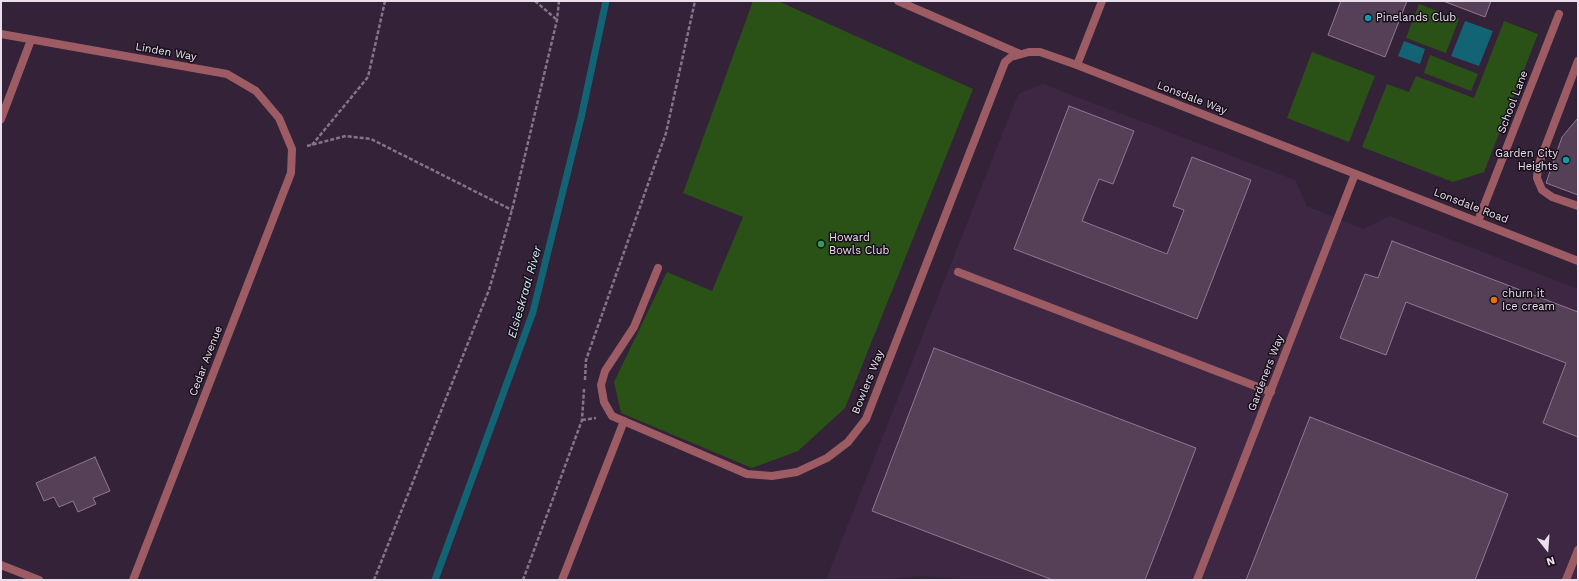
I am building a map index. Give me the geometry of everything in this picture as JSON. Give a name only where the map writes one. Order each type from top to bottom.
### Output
[{"type":"street","points":[[898,1],[1020,54]]},
{"type":"street","points":[[1077,65],[1102,1]]},
{"type":"street","name":"School Lane","points":[[1478,221],[1559,14]]},
{"type":"street","name":"Linden Way","points":[[1,34],[227,74],[256,91],[279,118],[292,149]]},
{"type":"street","points":[[1,119],[31,40]]},
{"type":"street","name":"Lonsdale Way","points":[[1020,54],[1040,52],[1077,65],[1355,174]]},
{"type":"street","name":"Bowlers Way","points":[[658,268],[634,327],[604,371],[601,386],[604,402],[612,416],[747,474],[772,476],[797,472],[827,458],[848,442],[866,419],[1005,62],[1020,54]]},
{"type":"street","points":[[1578,61],[1538,166],[1537,178],[1542,190],[1552,197],[1578,206]]},
{"type":"street","name":"Cedar Avenue","points":[[132,580],[291,173],[292,149]]},
{"type":"street","name":"Lonsdale Road","points":[[1355,174],[1578,260]]},
{"type":"street","name":"Gardeners Way","points":[[1197,580],[1355,174]]},
{"type":"street","points":[[958,272],[1271,392]]},
{"type":"street","points":[[562,580],[624,421]]},
{"type":"street","points":[[1566,580],[1578,550]]},
{"type":"street","points":[[1,565],[39,580]]},
{"type":"path","points":[[312,146],[368,77],[385,1]]},
{"type":"path","points":[[535,1],[556,20]]},
{"type":"path","points":[[374,580],[489,290],[512,210],[556,20],[559,1]]},
{"type":"path","points":[[523,580],[582,420],[586,360],[666,133],[695,1]]},
{"type":"path","points":[[292,149],[312,146],[346,136],[371,139],[512,210]]},
{"type":"shaded area","points":[[1043,84],[1295,180],[1307,206],[1363,229],[1390,216],[1578,289],[1578,580],[976,580],[921,576],[885,580],[826,580],[1018,94]]},
{"type":"green space","name":"Howard Bowls Club","points":[[753,1],[778,1],[973,89],[845,408],[798,451],[752,468],[621,413],[614,382],[667,272],[712,291],[743,217],[683,193]]},
{"type":"green space","points":[[1419,4],[1459,19],[1446,53],[1406,38]]},
{"type":"green space","points":[[1504,21],[1538,34],[1484,172],[1453,182],[1362,147],[1387,84],[1409,92],[1416,76],[1474,98]]},
{"type":"green space","points":[[1312,52],[1375,76],[1349,142],[1287,118]]},
{"type":"green space","points":[[1430,55],[1478,74],[1471,91],[1424,73]]},
{"type":"water","points":[[1465,21],[1493,31],[1479,66],[1451,56]]},
{"type":"water","points":[[1404,41],[1425,49],[1420,64],[1398,56]]},
{"type":"building","name":"Pinelands Club","points":[[1341,1],[1407,1],[1385,57],[1328,35]]},
{"type":"building","name":"Pinelands Club","points":[[1443,1],[1491,1],[1485,17]]},
{"type":"building","points":[[1069,106],[1134,131],[1113,184],[1099,179],[1082,221],[1167,254],[1184,210],[1173,206],[1192,157],[1251,180],[1197,319],[1014,249]]},
{"type":"building","name":"Garden City Heights","points":[[1578,118],[1578,195],[1546,183],[1562,137]]},
{"type":"building","points":[[1392,241],[1578,312],[1578,437],[1543,423],[1566,363],[1406,302],[1386,355],[1340,338],[1365,274],[1378,278]]},
{"type":"building","points":[[934,348],[1196,448],[1145,580],[1053,580],[872,511]]},
{"type":"building","points":[[1310,417],[1508,494],[1475,580],[1246,580]]},
{"type":"building","points":[[95,457],[110,491],[93,498],[96,504],[78,512],[73,501],[59,507],[54,497],[44,501],[36,483]]},
{"type":"waterway","name":"Elsieskraal River","points":[[435,580],[533,312],[581,118],[606,1]]},
{"type":"place","name":"Pinelands Club","points":[[1368,18]]},
{"type":"place","name":"Garden City Heights","points":[[1566,160]]},
{"type":"place","name":"Howard Bowls Club","points":[[821,244]]},
{"type":"place","name":"churn it Ice cream","points":[[1494,300]]}]
